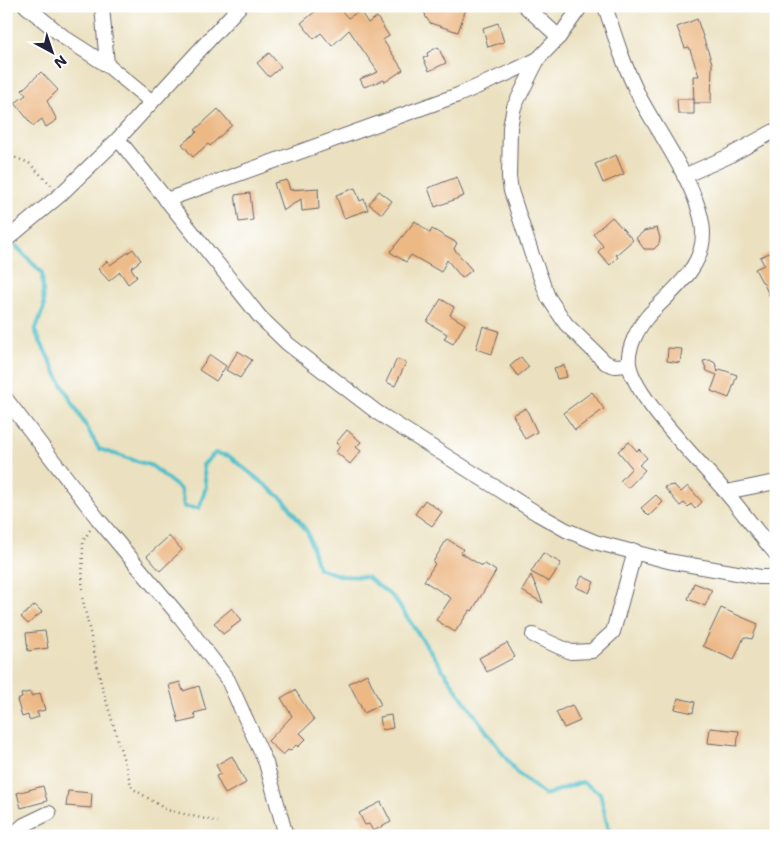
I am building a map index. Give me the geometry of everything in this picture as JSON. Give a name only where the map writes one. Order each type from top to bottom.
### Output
[{"type":"street","points":[[26,6],[65,38],[107,65],[152,102]]},
{"type":"street","points":[[102,6],[107,65]]},
{"type":"street","points":[[6,240],[60,195],[118,139],[240,6]]},
{"type":"street","points":[[525,6],[559,37]]},
{"type":"street","points":[[581,6],[559,37],[538,59],[514,107],[510,127],[511,191],[548,297],[558,314],[606,363],[615,366],[629,365]]},
{"type":"street","points":[[605,6],[628,72],[684,176],[699,209],[703,234],[698,259],[688,275],[647,317],[638,330],[628,355],[629,365],[635,381],[649,403],[726,492],[776,554]]},
{"type":"street","points":[[166,200],[458,94],[538,59]]},
{"type":"street","points":[[684,176],[728,157],[776,130]]},
{"type":"street","points":[[118,139],[260,317],[288,344],[378,413],[566,530],[595,542],[668,560],[760,577],[776,577]]},
{"type":"street","points":[[6,399],[98,519],[181,618],[228,680],[266,762],[286,836]]},
{"type":"street","points":[[726,492],[776,482]]},
{"type":"street","points":[[533,635],[571,652],[592,651],[613,632],[635,551]]},
{"type":"street","points":[[12,836],[24,825],[50,813]]},
{"type":"path","points":[[6,154],[29,163],[60,195]]},
{"type":"path","points":[[98,519],[83,541],[82,596],[101,684],[132,788],[167,810],[218,822]]},
{"type":"building","points":[[322,6],[337,6],[348,18],[360,11],[368,23],[377,17],[389,36],[383,40],[403,70],[385,82],[384,80],[364,87],[360,79],[378,72],[349,30],[332,46],[321,33],[314,39],[301,23]]},
{"type":"building","points":[[418,6],[467,6],[458,32],[430,23]]},
{"type":"building","points":[[697,19],[712,63],[711,103],[694,103],[693,76],[699,76],[689,47],[685,48],[677,27]]},
{"type":"building","points":[[498,23],[504,42],[488,47],[483,28]]},
{"type":"building","points":[[438,47],[446,63],[429,71],[423,58],[428,56],[427,53]]},
{"type":"building","points":[[269,53],[281,67],[269,77],[257,63]]},
{"type":"building","points":[[41,72],[58,90],[47,101],[57,120],[46,127],[42,119],[33,126],[15,103],[26,95],[22,90]]},
{"type":"building","points":[[677,99],[694,99],[694,114],[678,114]]},
{"type":"building","points":[[218,109],[232,125],[210,146],[208,144],[193,157],[182,144],[197,132],[195,130]]},
{"type":"building","points":[[616,155],[624,174],[603,183],[595,164]]},
{"type":"building","points":[[457,177],[464,196],[435,207],[428,188]]},
{"type":"building","points":[[287,180],[290,190],[319,188],[319,209],[302,211],[301,199],[283,211],[274,183]]},
{"type":"building","points":[[355,188],[360,201],[364,199],[368,210],[344,218],[336,195]]},
{"type":"building","points":[[379,191],[392,201],[382,214],[369,204]]},
{"type":"building","points":[[250,193],[253,220],[239,222],[235,195]]},
{"type":"building","points":[[612,217],[633,240],[616,255],[618,257],[610,265],[598,252],[603,246],[593,234]]},
{"type":"building","points":[[415,221],[430,233],[432,229],[457,243],[454,249],[472,270],[462,278],[447,260],[441,272],[411,255],[406,262],[390,252]]},
{"type":"building","points":[[657,228],[660,238],[659,244],[654,249],[644,249],[636,238],[644,231]]},
{"type":"building","points":[[133,249],[141,260],[131,268],[137,277],[128,284],[120,272],[109,281],[98,269],[107,261],[110,265]]},
{"type":"building","points":[[772,252],[776,261],[776,310],[755,269],[764,265],[760,257]]},
{"type":"building","points":[[441,299],[454,307],[450,315],[465,324],[453,344],[444,339],[447,334],[427,322]]},
{"type":"building","points":[[483,326],[499,331],[492,354],[476,349]]},
{"type":"building","points":[[668,348],[682,349],[680,363],[667,361]]},
{"type":"building","points":[[238,351],[252,360],[240,378],[226,370]]},
{"type":"building","points":[[210,355],[226,366],[216,381],[199,370]]},
{"type":"building","points":[[521,357],[529,367],[518,376],[510,366]]},
{"type":"building","points":[[397,359],[406,363],[395,386],[386,382]]},
{"type":"building","points":[[710,360],[715,363],[718,372],[720,369],[737,375],[729,398],[711,391],[717,375],[707,371],[703,361]]},
{"type":"building","points":[[564,365],[567,377],[557,379],[554,368]]},
{"type":"building","points":[[592,392],[604,409],[575,430],[563,413]]},
{"type":"building","points":[[526,408],[537,432],[525,439],[513,415]]},
{"type":"building","points":[[347,430],[361,442],[356,447],[361,451],[350,464],[336,452],[340,446],[336,443]]},
{"type":"building","points":[[629,442],[647,458],[639,465],[645,470],[628,488],[620,481],[632,468],[618,451]]},
{"type":"building","points":[[674,485],[681,492],[688,486],[702,502],[695,509],[691,504],[688,507],[684,503],[680,506],[664,487]]},
{"type":"building","points":[[656,495],[663,502],[649,516],[641,508]]},
{"type":"building","points":[[425,500],[442,512],[432,526],[415,514]]},
{"type":"building","points":[[169,536],[182,550],[160,571],[147,556]]},
{"type":"building","points":[[447,539],[463,549],[461,553],[482,566],[485,564],[496,571],[472,611],[470,610],[455,632],[436,620],[451,598],[424,581]]},
{"type":"building","points":[[543,553],[561,563],[549,582],[531,572]]},
{"type":"building","points":[[531,575],[543,603],[522,591]]},
{"type":"building","points":[[582,576],[594,582],[589,593],[576,587]]},
{"type":"building","points":[[694,583],[712,590],[705,606],[688,599]]},
{"type":"building","points":[[35,605],[42,612],[28,624],[21,617]]},
{"type":"building","points":[[232,608],[242,620],[223,634],[214,623]]},
{"type":"building","points":[[721,608],[758,624],[752,639],[744,637],[734,660],[703,646]]},
{"type":"building","points":[[45,631],[48,648],[28,651],[26,633]]},
{"type":"building","points":[[507,643],[515,657],[487,672],[479,658]]},
{"type":"building","points":[[367,674],[381,705],[364,713],[349,683]]},
{"type":"building","points":[[180,682],[183,691],[199,686],[206,710],[194,713],[196,719],[179,723],[169,685]]},
{"type":"building","points":[[295,690],[314,720],[300,733],[306,739],[298,747],[296,745],[283,755],[268,741],[292,716],[281,698]]},
{"type":"building","points":[[30,692],[32,696],[40,693],[45,710],[37,712],[39,717],[29,720],[28,715],[22,717],[17,700],[22,698],[21,694]]},
{"type":"building","points":[[678,698],[695,702],[693,713],[675,709]]},
{"type":"building","points":[[572,705],[580,721],[564,728],[556,712]]},
{"type":"building","points":[[391,715],[393,728],[382,730],[380,717]]},
{"type":"building","points":[[710,728],[739,731],[737,746],[708,743]]},
{"type":"building","points":[[232,756],[246,783],[225,794],[216,776],[221,774],[216,765]]},
{"type":"building","points":[[43,786],[47,801],[21,808],[17,793]]},
{"type":"building","points":[[68,791],[92,793],[91,808],[66,806]]},
{"type":"building","points":[[381,802],[391,822],[373,831],[369,824],[365,825],[359,813]]},
{"type":"waterway","points":[[16,246],[42,273],[44,307],[35,331],[59,379],[99,449],[152,466],[181,490],[184,507],[199,508],[206,487],[203,465],[215,453],[229,456],[284,500],[308,533],[318,568],[341,576],[367,577],[394,598],[458,692],[516,772],[545,795],[582,782],[600,793],[610,836]]}]
